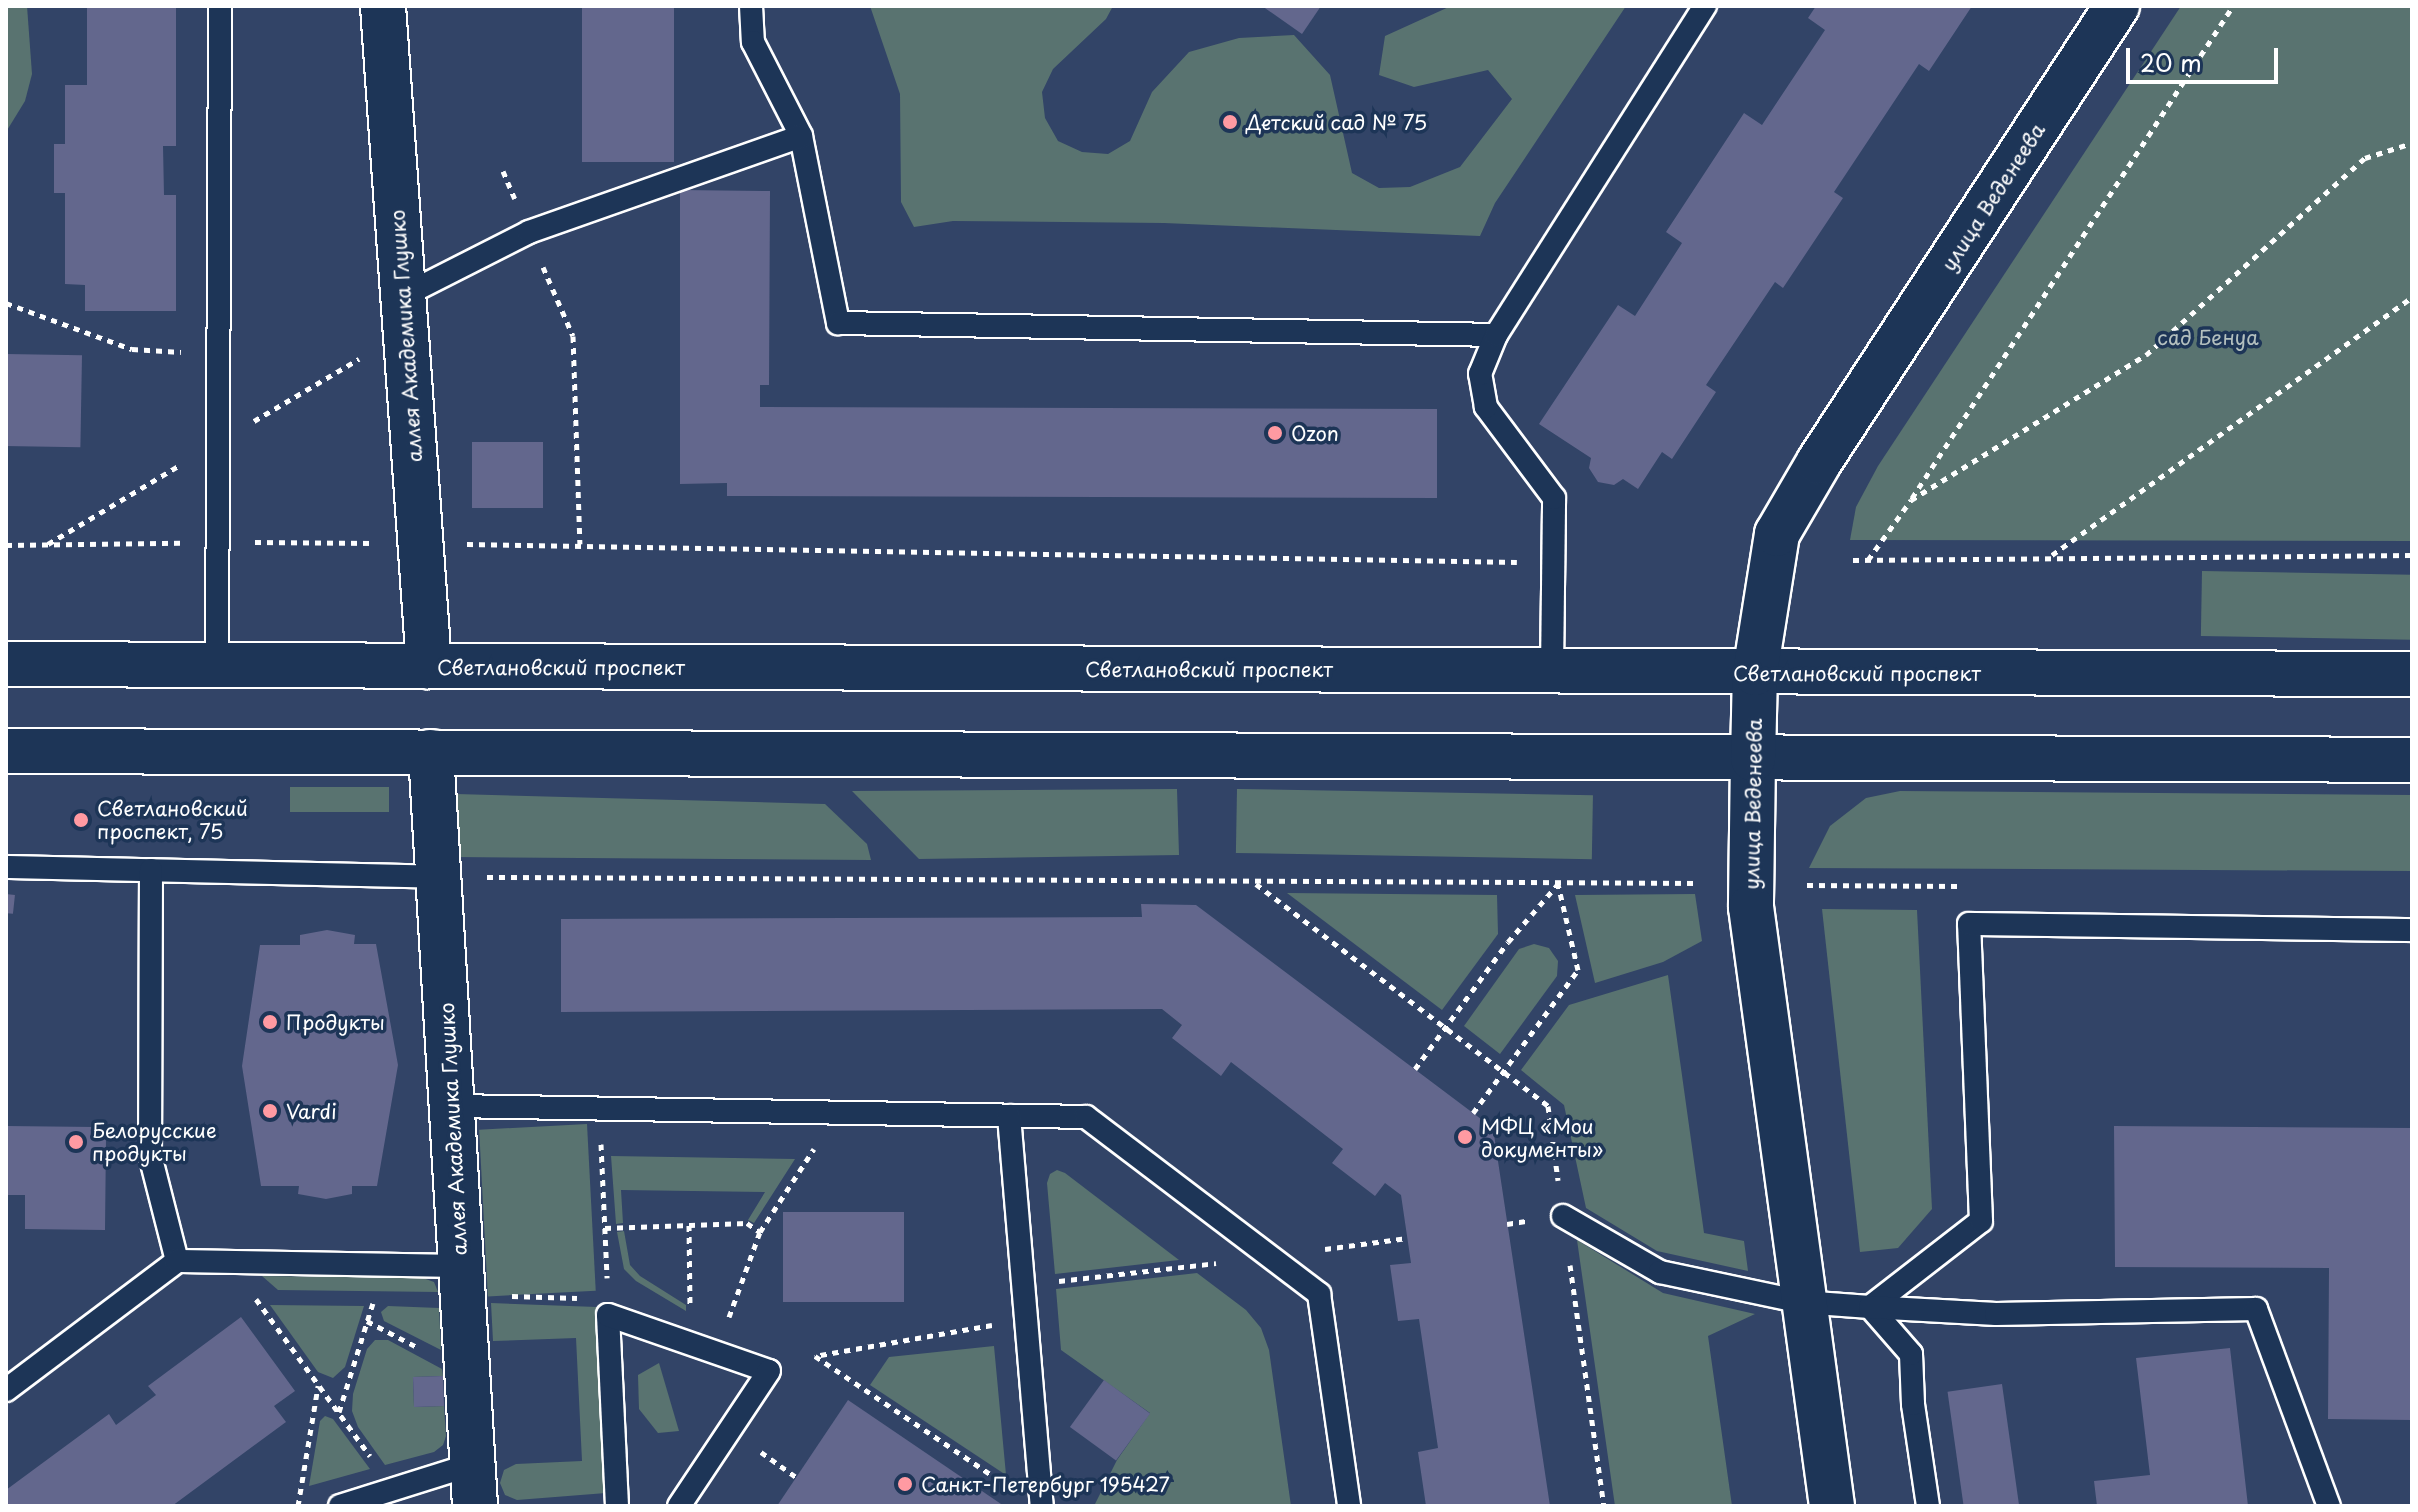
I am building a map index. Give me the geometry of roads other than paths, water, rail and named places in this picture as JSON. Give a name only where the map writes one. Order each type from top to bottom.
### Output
[{"type":"main road","name":"аллея Академика Глушко","points":[[383,6],[429,666]]},
{"type":"main road","name":"улица Веденеева","points":[[1832,1506],[1751,907],[1755,673],[1777,534],[1819,462],[2117,6]]},
{"type":"main road","name":"Светлановский проспект","points":[[6,664],[2412,674]]},
{"type":"main road","points":[[6,751],[2412,760]]},
{"type":"main road","name":"аллея Академика Глушко","points":[[431,752],[474,1485]]},
{"type":"lane","points":[[217,664],[220,6]]},
{"type":"lane","points":[[751,6],[753,42],[801,136],[838,323],[1496,335]]},
{"type":"lane","points":[[1552,670],[1554,498],[1486,407],[1480,374],[1496,335],[1705,6]]},
{"type":"lane","points":[[403,296],[529,232],[801,136]]},
{"type":"lane","points":[[6,867],[438,877]]},
{"type":"lane","points":[[151,870],[150,1155],[177,1261]]},
{"type":"lane","points":[[1870,1307],[1981,1221],[1969,924],[2412,930]]},
{"type":"lane","points":[[452,1106],[1086,1117],[1319,1294],[1349,1506]]},
{"type":"lane","points":[[1009,1116],[1042,1506]]},
{"type":"lane","points":[[1563,1216],[1660,1272],[1802,1302],[1996,1314],[2256,1309],[2329,1506]]},
{"type":"lane","points":[[6,1390],[177,1261],[230,1262],[462,1283]]},
{"type":"lane","points":[[1870,1307],[1911,1354],[1913,1404],[1928,1506]]},
{"type":"lane","points":[[617,1506],[608,1315],[769,1371],[679,1506]]},
{"type":"lane","points":[[342,1505],[393,1489],[474,1485]]},
{"type":"place","name":"Детский сад № 75","points":[[1230,122]]},
{"type":"place","name":"Ozon","points":[[1275,433]]},
{"type":"place","name":"Светлановский проспект, 75","points":[[81,820]]},
{"type":"place","name":"Продукты","points":[[270,1022]]},
{"type":"place","name":"Vardi","points":[[270,1111]]},
{"type":"place","name":"МФЦ «Мои документы»","points":[[1465,1137]]},
{"type":"place","name":"Белорусские продукты","points":[[76,1142]]},
{"type":"place","name":"Санкт-Петербург 195427","points":[[905,1484]]},
{"type":"park label","name":"сад Бенуа","points":[[2208,337]]}]
